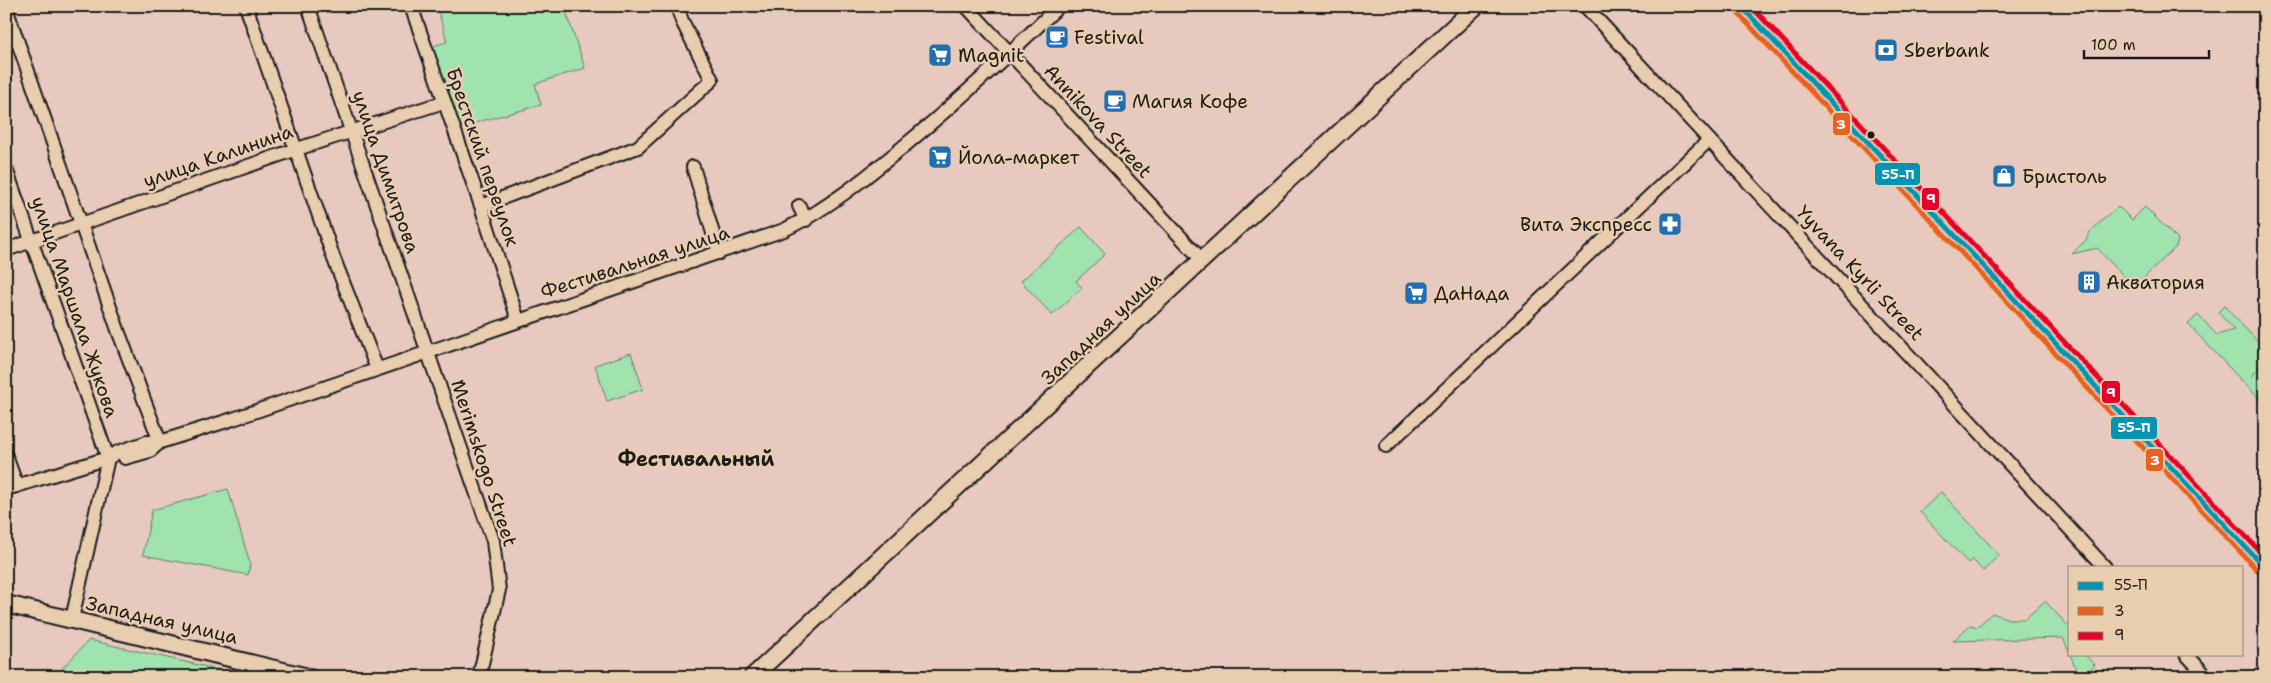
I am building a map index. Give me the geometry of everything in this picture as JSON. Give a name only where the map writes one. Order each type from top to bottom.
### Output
[{"type":"main road","name":"Западная улица","points":[[752,677],[1476,6]]},
{"type":"main road","points":[[1740,6],[2265,568]]},
{"type":"main road","name":"Западная улица","points":[[6,604],[308,677]]},
{"type":"street","points":[[246,6],[334,259],[377,369]]},
{"type":"street","name":"улица Димитрова","points":[[308,6],[427,351]]},
{"type":"street","name":"Брестский переулок","points":[[411,6],[481,206],[518,320]]},
{"type":"street","points":[[481,206],[638,147],[712,80],[677,6]]},
{"type":"street","name":"Annikova Street","points":[[966,6],[1203,261]]},
{"type":"street","name":"Фестивальная улица","points":[[12,488],[108,458],[122,460],[150,451],[160,442],[719,253],[784,230],[806,220],[881,165],[1010,53],[1060,6]]},
{"type":"street","name":"Yyvana Kyrli Street","points":[[1585,6],[2104,566]]},
{"type":"street","points":[[7,7],[81,224],[160,442]]},
{"type":"street","name":"улица Калинина","points":[[6,250],[297,149],[444,102]]},
{"type":"street","points":[[1386,446],[1709,140]]},
{"type":"street","points":[[693,167],[719,253]]},
{"type":"street","name":"улица Маршала Жукова","points":[[6,169],[108,458]]},
{"type":"street","points":[[799,206],[806,220]]},
{"type":"street","name":"Merimskogo Street","points":[[427,351],[492,541],[496,559],[499,590],[479,677]]},
{"type":"street","points":[[6,456],[12,488]]},
{"type":"street","points":[[72,619],[108,458]]},
{"type":"street","points":[[2188,656],[2206,677]]},
{"type":"green space","points":[[437,6],[564,6],[585,68],[535,84],[541,105],[456,128],[430,47],[447,42]]},
{"type":"green space","points":[[2145,207],[2178,240],[2176,247],[2134,287],[2097,248],[2072,254],[2086,240],[2090,232],[2116,208],[2120,208],[2132,220]]},
{"type":"green space","points":[[1081,227],[1105,254],[1076,281],[1082,288],[1052,315],[1021,281]]},
{"type":"green space","points":[[2224,306],[2265,349],[2265,363],[2251,376],[2265,364],[2265,396],[2260,400],[2188,324],[2198,315],[2217,335],[2234,330],[2218,312]]},
{"type":"green space","points":[[631,353],[643,389],[607,401],[595,365]]},
{"type":"green space","points":[[228,489],[250,564],[248,575],[143,555],[152,510]]},
{"type":"green space","points":[[1941,492],[1999,555],[1983,571],[1972,559],[1968,563],[1920,512]]},
{"type":"green space","points":[[2045,601],[2068,626],[2068,649],[2063,638],[1953,641],[1970,625],[1977,627],[1992,613],[2009,619],[2025,619]]},
{"type":"green space","points":[[89,640],[251,677],[54,677]]},
{"type":"green space","points":[[2071,656],[2086,656],[2095,665],[2082,677],[2079,677]]},
{"type":"transit line","name":"55-П","points":[[1741,6],[2265,568]]},
{"type":"transit line","name":"9","points":[[1751,6],[2265,557]]},
{"type":"transit line","name":"3","points":[[1736,11],[2260,573]]},
{"type":"place","name":"Festival","points":[[1057,37]]},
{"type":"place","name":"Sberbank","points":[[1886,50]]},
{"type":"place","name":"Magnit","points":[[940,55]]},
{"type":"place","name":"Магия Кофе","points":[[1115,101]]},
{"type":"place","name":"Йола-маркет","points":[[940,157]]},
{"type":"place","name":"Бристоль","points":[[2004,176]]},
{"type":"place","name":"Вита Экспресс","points":[[1670,224]]},
{"type":"place","name":"Акватория","points":[[2089,282]]},
{"type":"place","name":"ДаНада","points":[[1416,293]]},
{"type":"district","name":"Фестивальный","points":[[696,459]]}]
